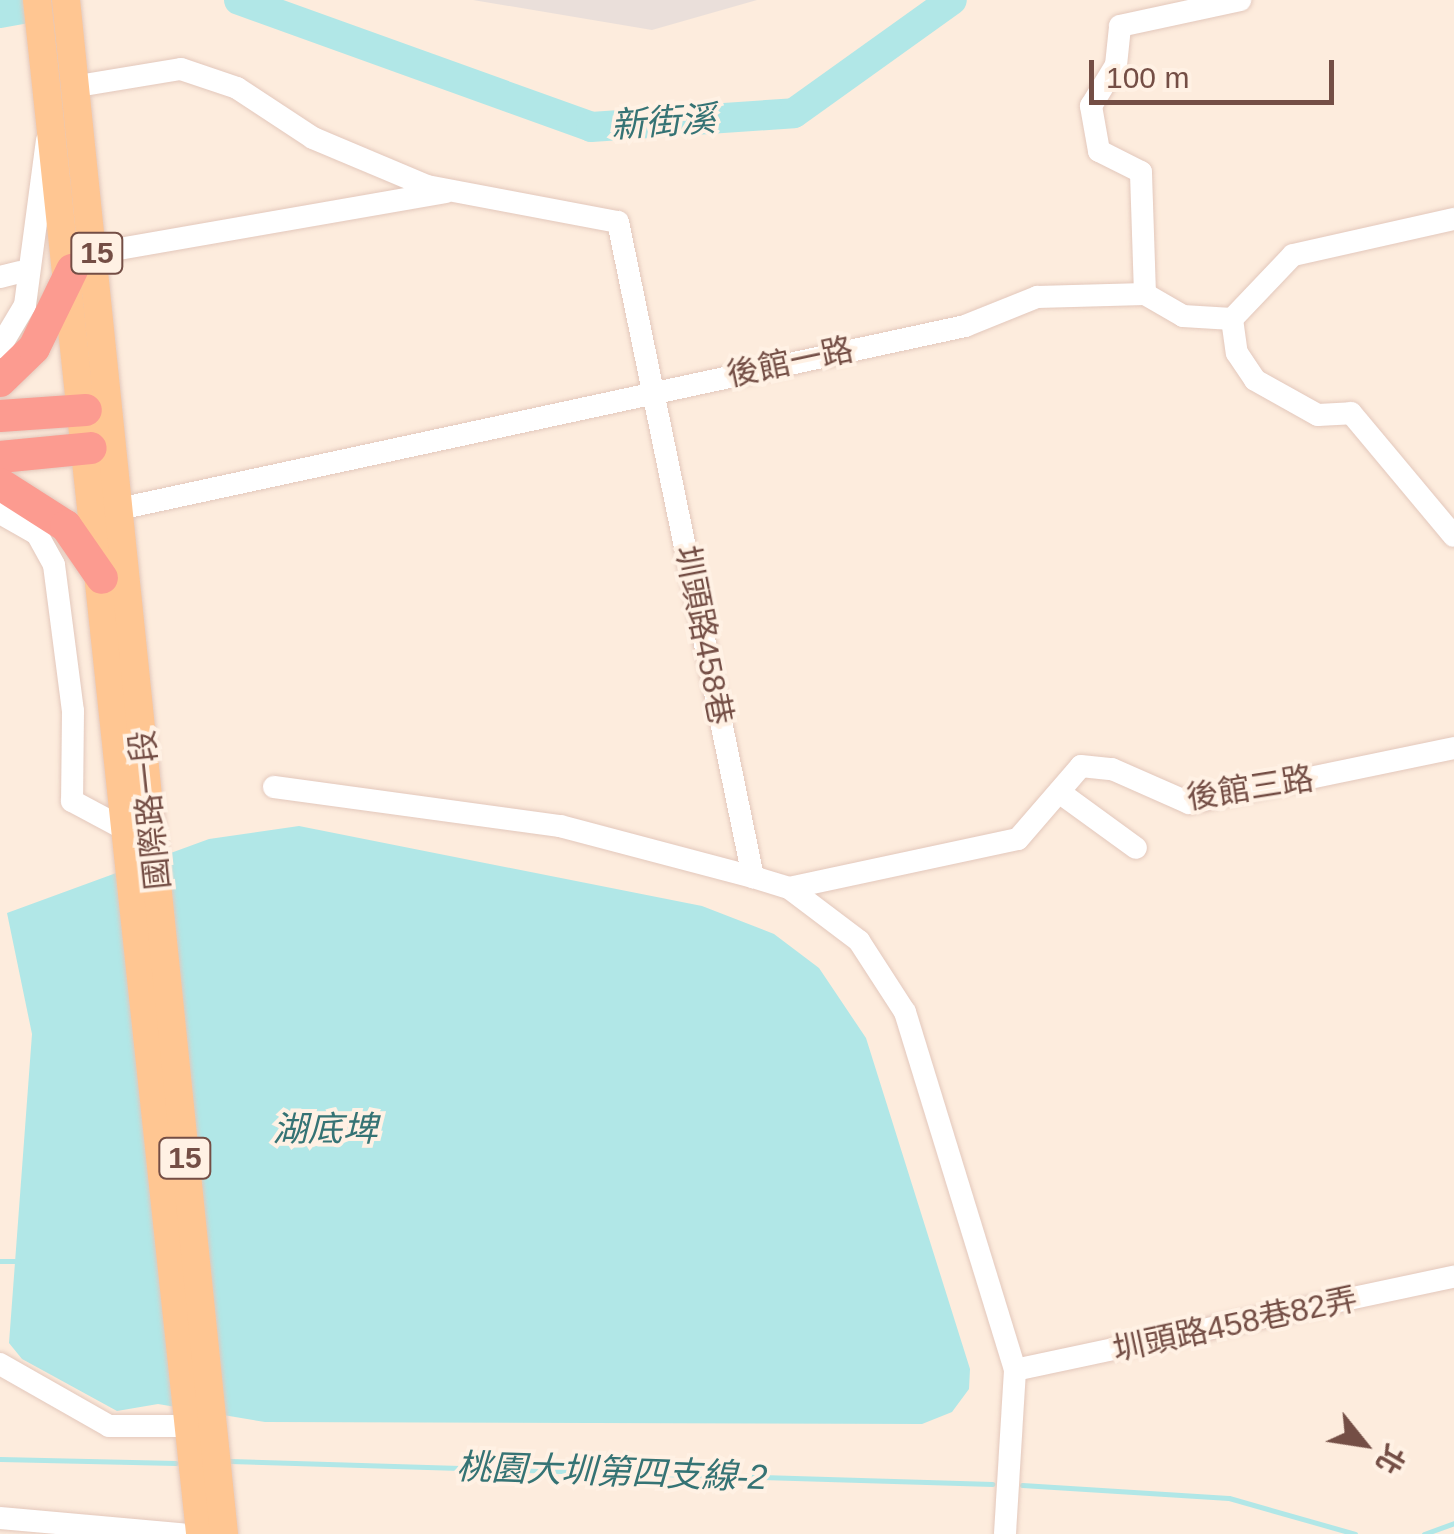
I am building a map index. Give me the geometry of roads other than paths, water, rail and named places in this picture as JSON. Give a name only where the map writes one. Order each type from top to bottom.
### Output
[{"type":"highway","points":[[0,380],[34,348],[72,270]]},
{"type":"highway","points":[[0,416],[99,416]]},
{"type":"highway","points":[[0,457],[90,448]]},
{"type":"highway","points":[[0,484],[66,526],[102,578]]},
{"type":"main road","name":"15","points":[[37,0],[50,107]]},
{"type":"main road","name":"15","points":[[66,0],[78,86]]},
{"type":"main road","name":"國際路一段","points":[[78,86],[108,511],[224,1534]]},
{"type":"main road","name":"國際路一段","points":[[50,107],[72,270],[99,416]]},
{"type":"main road","points":[[90,448],[99,416]]},
{"type":"main road","name":"國際路一段","points":[[90,448],[108,511],[102,578],[200,1534]]},
{"type":"street","points":[[1144,294],[1141,172],[1099,151],[1092,106],[1116,65],[1120,26],[1240,0]]},
{"type":"street","name":"圳頭路458巷","points":[[78,86],[181,69],[237,88],[313,138],[448,192],[618,222],[753,877]]},
{"type":"street","points":[[0,348],[25,306],[31,215],[50,107]]},
{"type":"street","points":[[119,248],[448,192]]},
{"type":"street","points":[[1454,219],[1293,255],[1232,319],[1237,353],[1255,380],[1318,415],[1351,412],[1454,536]]},
{"type":"street","name":"後館一路","points":[[108,511],[654,390],[965,326],[1036,297],[1144,294],[1183,316],[1232,319]]},
{"type":"street","points":[[0,513],[38,534],[54,565],[73,711],[72,801],[130,832]]},
{"type":"street","name":"後館三路","points":[[790,888],[1018,840],[1081,766],[1112,770],[1189,803],[1454,748]]},
{"type":"street","points":[[274,787],[560,826],[790,888],[859,941],[905,1012],[1015,1370],[1005,1534]]},
{"type":"street","points":[[1059,792],[1136,848]]},
{"type":"street","name":"圳頭路458巷82弄","points":[[1015,1370],[1454,1277]]},
{"type":"street","points":[[0,1364],[109,1426],[187,1426]]},
{"type":"street","points":[[0,1518],[181,1534]]},
{"type":"water","name":"湖底埤","points":[[299,826],[702,906],[774,934],[819,968],[866,1038],[970,1369],[969,1389],[952,1412],[922,1424],[265,1422],[158,1404],[117,1411],[22,1359],[9,1343],[32,1034],[7,913],[209,839]]},
{"type":"waterway","name":"新街溪","points":[[239,0],[591,127],[794,113],[952,0]]},
{"type":"waterway","name":"新街溪","points":[[0,13],[61,2]]},
{"type":"waterway","points":[[0,1261],[19,1261]]},
{"type":"waterway","name":"桃園大圳第四支線-2","points":[[0,1459],[176,1463]]},
{"type":"waterway","name":"桃園大圳第四支線-2","points":[[230,1461],[993,1484]]},
{"type":"waterway","name":"桃園大圳第四支線-2","points":[[1022,1485],[1229,1498],[1355,1534]]},
{"type":"waterway","name":"桃園大圳第四支線-2","points":[[1424,1534],[1454,1523]]}]
